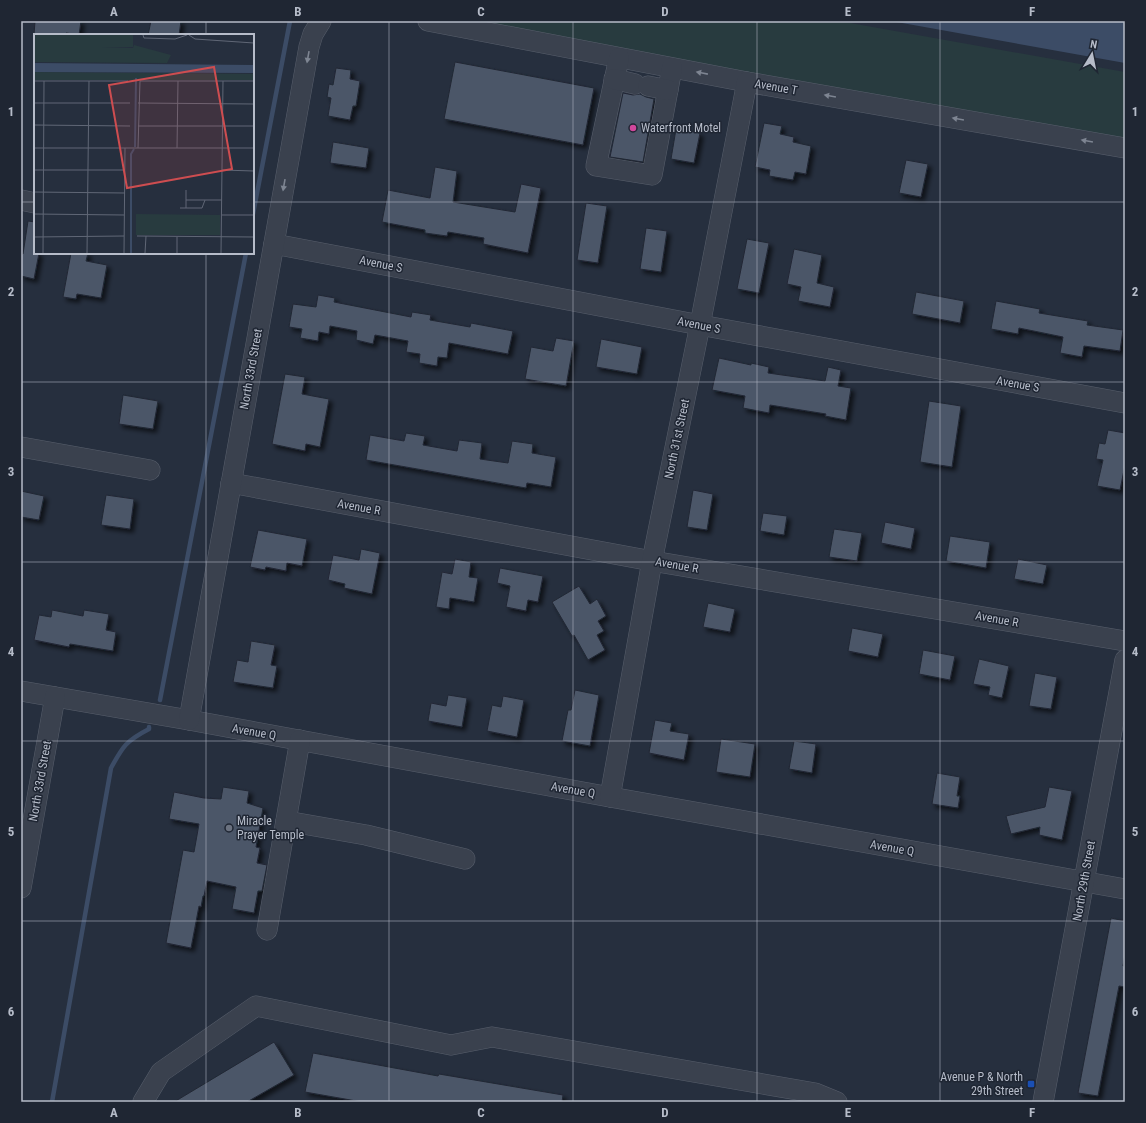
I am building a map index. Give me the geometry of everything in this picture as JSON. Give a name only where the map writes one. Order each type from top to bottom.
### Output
[{"type":"street","name":"North 33rd Street","points":[[189,720],[309,47],[313,34],[321,21]]},
{"type":"street","name":"Avenue T","points":[[428,21],[747,82],[1125,148]]},
{"type":"street","points":[[619,58],[596,166],[652,175],[672,68]]},
{"type":"street","points":[[614,79],[668,90]]},
{"type":"street","name":"North 31st Street","points":[[610,797],[652,561],[747,82]]},
{"type":"street","points":[[21,200],[34,203]]},
{"type":"street","name":"Avenue S","points":[[274,244],[700,325],[1125,403]]},
{"type":"street","points":[[21,447],[150,470]]},
{"type":"street","name":"Avenue R","points":[[231,483],[652,561],[1125,641]]},
{"type":"street","name":"North 29th Street","points":[[1043,1102],[1125,660]]},
{"type":"street","name":"Avenue Q","points":[[21,691],[1125,889]]},
{"type":"street","name":"North 33rd Street","points":[[21,888],[55,697]]},
{"type":"street","points":[[267,930],[300,740]]},
{"type":"street","points":[[286,821],[366,835],[465,859]]},
{"type":"street","points":[[143,1102],[161,1072],[256,1006],[451,1045],[492,1037],[815,1093],[836,1102]]},
{"type":"green space","points":[[477,21],[839,21],[1125,72],[1125,138],[748,73]]},
{"type":"water","points":[[891,21],[1125,21],[1125,63]]},
{"type":"building","points":[[35,21],[81,21],[79,34],[34,34]]},
{"type":"building","points":[[151,21],[181,21],[179,34],[148,34]]},
{"type":"building","points":[[455,62],[594,88],[583,145],[444,119]]},
{"type":"building","points":[[336,68],[351,70],[350,79],[360,81],[356,106],[353,106],[350,120],[328,116],[331,98],[327,97],[329,84],[333,85]]},
{"type":"building","name":"Waterfront Motel","points":[[623,93],[633,95],[640,94],[654,99],[643,162],[610,157]]},
{"type":"building","points":[[764,123],[782,126],[780,134],[794,137],[793,142],[811,146],[806,174],[795,172],[793,180],[769,176],[770,170],[755,167]]},
{"type":"building","points":[[676,129],[700,133],[694,163],[671,159]]},
{"type":"building","points":[[333,142],[369,148],[366,168],[330,163]]},
{"type":"building","points":[[906,160],[928,164],[921,197],[899,193]]},
{"type":"building","points":[[435,167],[457,171],[453,202],[515,212],[521,184],[541,188],[528,253],[483,244],[484,238],[448,232],[447,236],[425,233],[425,230],[382,222],[388,190],[430,198]]},
{"type":"building","points":[[586,203],[607,206],[598,263],[577,260]]},
{"type":"building","points":[[28,221],[34,222],[34,254],[39,254],[34,279],[21,276],[21,254],[23,254]]},
{"type":"building","points":[[646,228],[667,231],[661,272],[640,269]]},
{"type":"building","points":[[747,239],[769,243],[759,293],[737,289]]},
{"type":"building","points":[[794,249],[822,255],[817,283],[834,287],[830,307],[798,301],[801,287],[787,284]]},
{"type":"building","points":[[71,254],[88,254],[86,261],[107,265],[101,298],[77,294],[76,299],[63,297]]},
{"type":"building","points":[[916,292],[964,301],[960,323],[912,314]]},
{"type":"building","points":[[318,295],[335,298],[334,302],[411,317],[412,312],[431,315],[430,320],[470,327],[471,323],[513,331],[508,354],[449,343],[447,358],[438,357],[437,366],[419,363],[420,354],[406,352],[408,341],[375,335],[373,344],[356,340],[357,331],[330,326],[329,334],[319,332],[318,341],[300,338],[302,329],[289,327],[293,304],[316,307]]},
{"type":"building","points":[[996,301],[1040,309],[1039,313],[1088,321],[1087,325],[1123,330],[1120,351],[1084,346],[1082,357],[1060,353],[1063,337],[1019,328],[1018,334],[991,329]]},
{"type":"building","points":[[556,338],[574,341],[566,386],[525,379],[531,347],[553,351]]},
{"type":"building","points":[[601,339],[642,347],[637,374],[596,367]]},
{"type":"building","points":[[719,358],[751,365],[751,363],[769,367],[768,373],[825,381],[828,367],[841,370],[838,386],[851,388],[846,420],[825,416],[826,414],[770,405],[769,413],[743,408],[745,396],[712,390]]},
{"type":"building","points":[[285,374],[305,377],[302,394],[329,399],[320,447],[306,444],[305,451],[272,444]]},
{"type":"building","points":[[123,395],[158,401],[153,429],[119,424]]},
{"type":"building","points":[[929,401],[961,406],[952,467],[920,462]]},
{"type":"building","points":[[1108,430],[1125,433],[1125,465],[1120,490],[1097,486],[1103,460],[1096,459],[1099,443],[1105,444]]},
{"type":"building","points":[[406,433],[425,436],[423,445],[457,451],[459,440],[482,443],[480,459],[508,463],[512,441],[533,444],[532,453],[556,457],[551,487],[527,483],[526,488],[366,460],[370,435],[404,441]]},
{"type":"building","points":[[693,490],[713,494],[707,530],[687,527]]},
{"type":"building","points":[[21,491],[44,496],[39,520],[21,517]]},
{"type":"building","points":[[106,495],[134,499],[130,529],[101,525]]},
{"type":"building","points":[[763,513],[787,516],[784,535],[760,531]]},
{"type":"building","points":[[885,522],[915,528],[911,549],[881,543]]},
{"type":"building","points":[[834,529],[862,533],[857,561],[829,557]]},
{"type":"building","points":[[258,530],[307,539],[302,566],[287,563],[286,571],[266,567],[265,570],[250,567]]},
{"type":"building","points":[[950,536],[990,542],[986,568],[946,561]]},
{"type":"building","points":[[361,549],[380,553],[372,594],[344,588],[345,584],[328,580],[333,555],[359,560]]},
{"type":"building","points":[[455,559],[471,562],[469,577],[478,578],[474,602],[450,598],[449,609],[436,607],[442,572],[452,574]]},
{"type":"building","points":[[1018,559],[1047,565],[1043,584],[1014,579]]},
{"type":"building","points":[[500,568],[543,576],[538,602],[528,600],[526,611],[506,607],[510,586],[497,583]]},
{"type":"building","points":[[579,586],[590,604],[597,599],[606,616],[598,621],[604,631],[597,635],[605,650],[588,660],[574,635],[572,636],[552,602]]},
{"type":"building","points":[[708,603],[735,609],[730,632],[703,627]]},
{"type":"building","points":[[52,610],[83,616],[84,610],[109,614],[106,630],[116,632],[113,651],[70,644],[69,647],[34,640],[39,615],[51,617]]},
{"type":"building","points":[[852,628],[883,634],[878,657],[848,651]]},
{"type":"building","points":[[251,641],[275,645],[271,665],[277,666],[273,688],[233,682],[237,660],[248,662]]},
{"type":"building","points":[[923,650],[955,656],[950,680],[919,674]]},
{"type":"building","points":[[979,659],[1009,666],[1002,698],[988,695],[990,687],[973,684]]},
{"type":"building","points":[[1035,673],[1057,677],[1051,709],[1029,706]]},
{"type":"building","points":[[575,690],[599,695],[590,746],[562,741],[568,710],[571,710]]},
{"type":"building","points":[[448,695],[467,698],[462,727],[428,721],[431,703],[446,706]]},
{"type":"building","points":[[503,696],[524,700],[517,737],[487,731],[492,705],[501,707]]},
{"type":"building","points":[[655,720],[672,723],[670,731],[689,734],[684,760],[649,753]]},
{"type":"building","points":[[721,739],[755,744],[750,777],[716,772]]},
{"type":"building","points":[[794,741],[816,744],[812,773],[789,769]]},
{"type":"building","points":[[937,773],[960,777],[957,796],[960,796],[958,808],[932,804]]},
{"type":"building","name":"Miracle Prayer Temple","points":[[223,787],[249,791],[247,803],[263,808],[256,847],[260,848],[257,863],[267,865],[262,891],[258,891],[254,913],[232,909],[236,887],[207,881],[201,907],[199,906],[191,948],[166,943],[183,850],[194,852],[199,824],[169,819],[174,792],[204,798],[221,799]]},
{"type":"building","points":[[1049,787],[1072,791],[1062,840],[1039,835],[1040,827],[1011,834],[1006,816],[1045,807]]},
{"type":"building","points":[[1111,918],[1125,921],[1125,954],[1123,966],[1125,966],[1125,987],[1119,986],[1098,1096],[1078,1093]]},
{"type":"building","points":[[274,1042],[294,1075],[247,1102],[174,1102]]},
{"type":"building","points":[[313,1053],[438,1076],[439,1074],[563,1095],[562,1102],[362,1102],[305,1092]]},
{"type":"waterway","points":[[254,209],[290,21]]},
{"type":"waterway","points":[[160,700],[246,254]]},
{"type":"waterway","points":[[52,1102],[111,768],[126,745],[135,737],[149,729],[149,727]]},
{"type":"place","name":"Waterfront Motel","points":[[633,128]]},
{"type":"place","name":"Miracle Prayer Temple","points":[[229,828]]},
{"type":"place","name":"Avenue P & North 29th Street","points":[[1031,1084]]}]
